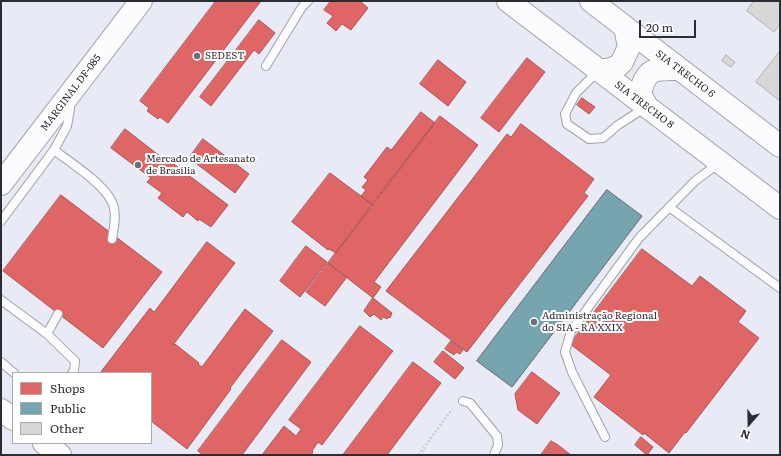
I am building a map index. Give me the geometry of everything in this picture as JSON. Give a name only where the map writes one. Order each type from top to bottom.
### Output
[{"type":"street","name":"MARGINAL DF-085","points":[[1,184],[141,1]]},
{"type":"street","name":"SIA TRECHO 8","points":[[508,1],[780,208]]},
{"type":"street","name":"SIA TRECHO 6","points":[[591,1],[780,144]]},
{"type":"street","points":[[599,71],[611,69],[618,66],[622,62],[629,47],[625,28]]},
{"type":"street","points":[[647,107],[640,94],[644,80],[651,71],[656,69],[679,69]]},
{"type":"street","points":[[1,410],[12,418]]},
{"type":"street","points":[[45,444],[60,455]]},
{"type":"lane","points":[[266,66],[302,8],[308,1]]},
{"type":"lane","points":[[599,71],[576,94],[565,114],[567,124],[589,139],[603,138],[618,125],[647,107]]},
{"type":"lane","points":[[1,221],[54,150],[67,126],[70,109],[68,96]]},
{"type":"lane","points":[[54,150],[101,187],[112,202],[114,212],[112,239]]},
{"type":"lane","points":[[605,437],[572,372],[565,352],[571,331],[638,238],[695,182],[719,162]]},
{"type":"lane","points":[[669,207],[780,288]]},
{"type":"lane","points":[[1,300],[47,334],[75,361],[72,372]]},
{"type":"lane","points":[[47,334],[58,314]]},
{"type":"lane","points":[[1,362],[13,372]]},
{"type":"lane","points":[[463,401],[470,403],[497,436],[498,444],[494,455]]},
{"type":"path","points":[[419,455],[454,405],[463,401]]},
{"type":"building: Shops","name":"SEDEST","points":[[216,1],[261,1],[168,123],[160,117],[158,119],[147,111],[149,108],[140,101]]},
{"type":"building: Shops","points":[[331,1],[360,1],[368,8],[351,30],[342,24],[336,31],[327,23],[333,16],[324,10]]},
{"type":"building: Shops","points":[[259,20],[275,33],[259,54],[254,50],[211,106],[200,97]]},
{"type":"building: Shops","points":[[527,58],[545,72],[499,132],[481,118]]},
{"type":"building: Shops","points":[[438,60],[466,82],[448,106],[420,84]]},
{"type":"building: Shops","points":[[582,98],[595,107],[589,114],[577,105]]},
{"type":"building: Shops","points":[[421,112],[435,123],[373,205],[361,196],[366,190],[362,187],[368,180],[364,177],[387,147],[391,150]]},
{"type":"building: Shops","points":[[440,116],[478,145],[374,282],[381,287],[373,298],[328,263]]},
{"type":"building: Shops","points":[[521,124],[594,179],[584,193],[588,196],[467,352],[386,291],[507,134],[511,137]]},
{"type":"building: Shops","points":[[125,129],[228,205],[211,227],[199,219],[198,221],[187,212],[183,217],[158,198],[162,193],[147,182],[151,178],[111,148]]},
{"type":"building: Shops","points":[[203,139],[249,174],[235,193],[189,158]]},
{"type":"building: Shops","points":[[330,173],[373,205],[336,253],[329,249],[328,250],[292,222]]},
{"type":"building: Shops","name":"Administração Regional do SIA - RA XXIX","points":[[607,190],[642,216],[512,387],[477,361]]},
{"type":"building: Shops","points":[[61,195],[162,272],[103,348],[3,271]]},
{"type":"building: Shops","points":[[207,242],[235,263],[173,345],[175,344],[202,367],[245,309],[273,331],[187,449],[152,422],[152,372],[101,372],[150,308],[154,312]]},
{"type":"building: Shops","points":[[306,246],[327,262],[300,297],[280,281]]},
{"type":"building: Shops","points":[[642,249],[692,286],[700,276],[746,311],[738,322],[759,338],[669,453],[594,397],[611,375],[570,344]]},
{"type":"building: Shops","points":[[328,263],[347,277],[325,306],[306,292]]},
{"type":"building: Shops","points":[[373,298],[392,313],[390,318],[389,317],[387,319],[383,317],[381,320],[374,314],[370,317],[364,311]]},
{"type":"building: Shops","points":[[360,326],[393,351],[322,445],[318,442],[311,455],[262,455],[284,426],[296,436],[301,429],[289,420]]},
{"type":"building: Shops","points":[[282,340],[311,362],[242,455],[203,455],[198,451]]},
{"type":"building: Shops","points":[[451,341],[463,350],[460,354],[456,352],[454,355],[445,349]]},
{"type":"building: Shops","points":[[443,351],[464,368],[455,379],[434,362]]},
{"type":"building: Shops","points":[[413,362],[441,383],[387,455],[343,455]]},
{"type":"building: Shops","points":[[532,372],[560,393],[537,424],[518,410],[515,394]]},
{"type":"building: Shops","points":[[641,437],[653,447],[647,455],[635,445]]},
{"type":"building: Shops","points":[[551,441],[558,445],[571,455],[541,455]]},
{"type":"building: Public","name":"Administração Regional do SIA - RA XXIX","points":[[607,190],[642,216],[512,387],[477,361]]},
{"type":"building: Other","points":[[754,1],[780,1],[780,24],[774,32],[747,11]]},
{"type":"building: Other","points":[[780,51],[780,101],[756,82]]},
{"type":"building: Other","points":[[726,55],[735,62],[731,67],[722,61]]},
{"type":"place","name":"SEDEST","points":[[197,56]]},
{"type":"place","name":"Mercado de Artesanato de Brasília","points":[[138,165]]},
{"type":"place","name":"Administração Regional do SIA - RA XXIX","points":[[534,322]]}]
